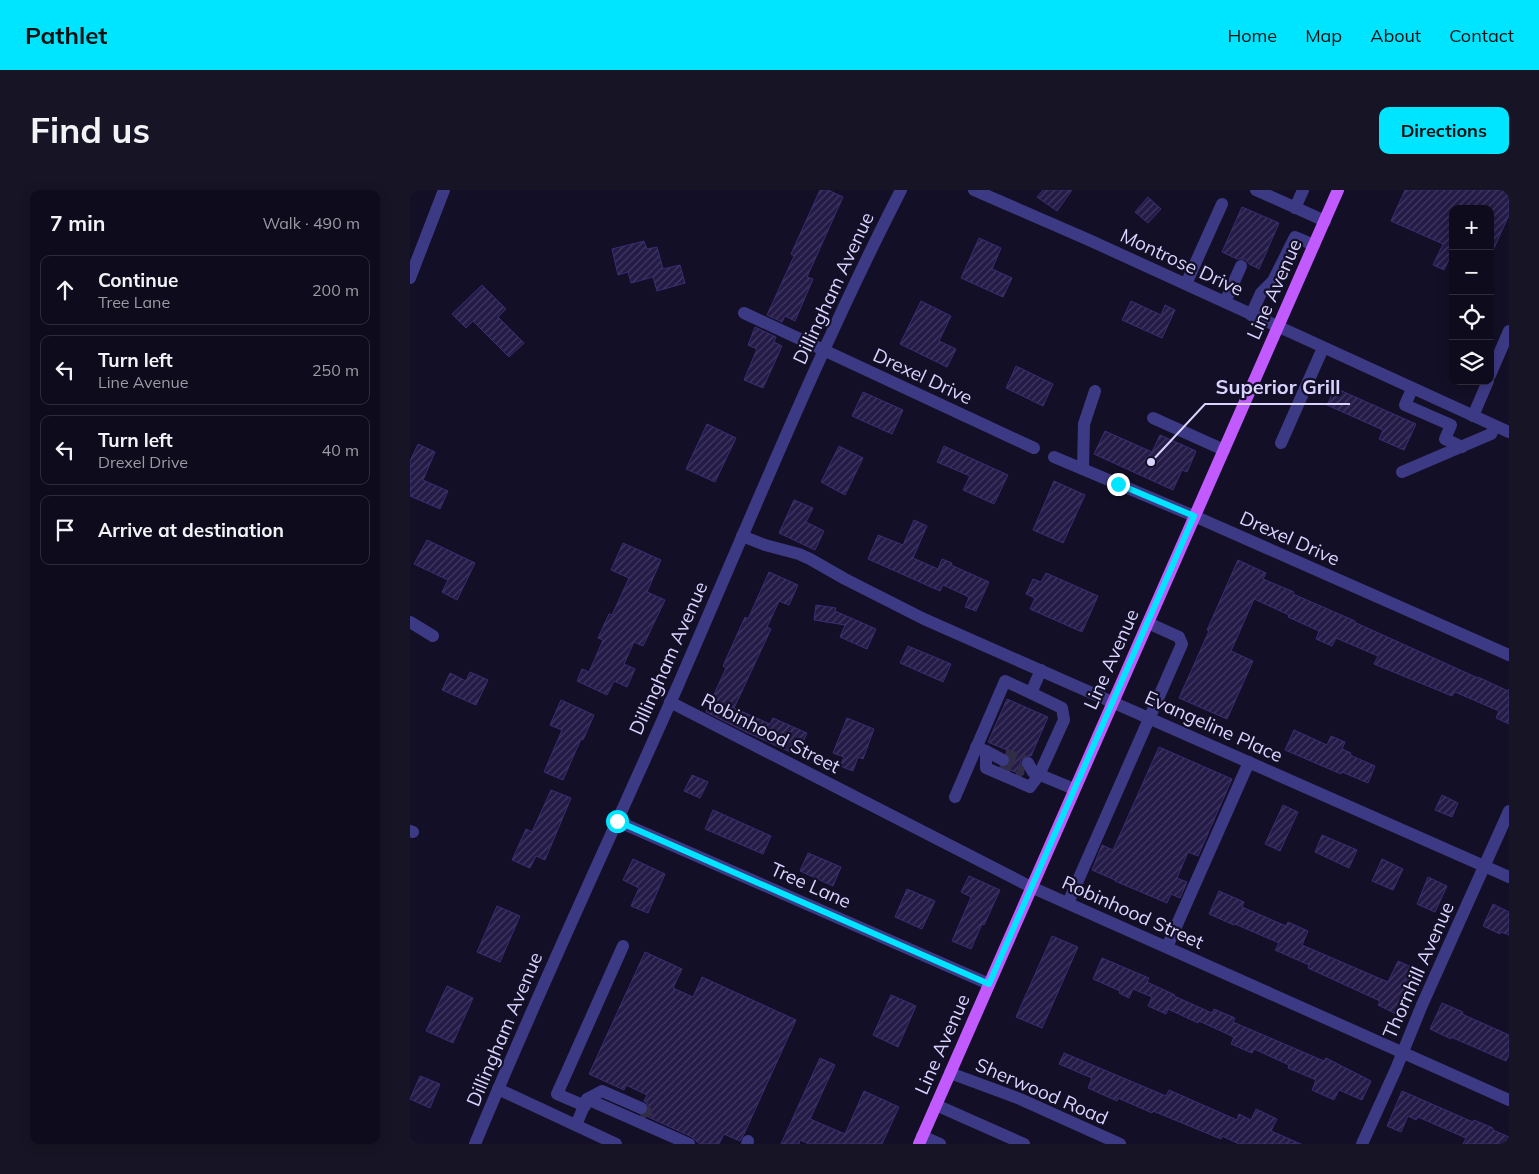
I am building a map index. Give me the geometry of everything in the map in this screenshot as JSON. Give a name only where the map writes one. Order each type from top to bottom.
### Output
[{"type":"main road","name":"Line Avenue","points":[[920,1140],[1338,190]]},
{"type":"street","points":[[410,278],[444,190]]},
{"type":"street","name":"Dillingham Avenue","points":[[475,1144],[579,903],[670,702],[824,350],[901,190]]},
{"type":"street","name":"Montrose Drive","points":[[974,190],[1186,284],[1278,328],[1509,432]]},
{"type":"street","points":[[1256,190],[1325,221]]},
{"type":"street","points":[[1295,208],[1303,190]]},
{"type":"street","points":[[1186,284],[1222,204]]},
{"type":"street","points":[[1251,315],[1261,293],[1274,281],[1295,236],[1314,245]]},
{"type":"street","points":[[1225,302],[1241,266]]},
{"type":"street","name":"Drexel Drive","points":[[744,313],[1034,448]]},
{"type":"street","points":[[1494,366],[1509,331]]},
{"type":"street","points":[[1281,443],[1323,348]]},
{"type":"street","points":[[1473,416],[1486,385]]},
{"type":"street","points":[[1412,388],[1405,404],[1451,425],[1445,438],[1462,447]]},
{"type":"street","points":[[1083,470],[1084,424],[1095,391]]},
{"type":"street","points":[[1153,418],[1224,450]]},
{"type":"street","points":[[1402,472],[1491,434],[1495,426]]},
{"type":"street","name":"Drexel Drive","points":[[1054,457],[1194,516],[1509,655]]},
{"type":"street","name":"Evangeline Place","points":[[742,536],[765,545],[799,554],[885,600],[1509,878]]},
{"type":"street","points":[[410,622],[433,636]]},
{"type":"street","points":[[1068,904],[1182,644],[1179,637],[1148,623]]},
{"type":"street","points":[[1031,693],[1041,670]]},
{"type":"street","points":[[1005,681],[1031,693],[1062,708],[1064,720],[1030,771],[1030,787],[986,768],[994,755],[1005,681]]},
{"type":"street","name":"Robinhood Street","points":[[670,702],[1032,887],[1509,1100]]},
{"type":"street","points":[[955,797],[994,755]]},
{"type":"street","points":[[1167,947],[1249,762]]},
{"type":"street","points":[[1030,771],[1074,789]]},
{"type":"street","name":"Thornhill Avenue","points":[[1362,1144],[1509,811]]},
{"type":"street","name":"Tree Lane","points":[[617,821],[989,984]]},
{"type":"street","points":[[548,1113],[623,946]]},
{"type":"street","name":"Sherwood Road","points":[[950,1073],[1020,1099],[1120,1144]]},
{"type":"street","points":[[498,1089],[616,1144]]},
{"type":"street","points":[[576,1126],[586,1103],[602,1092],[641,1108]]},
{"type":"street","points":[[557,1094],[649,1123],[690,1144]]},
{"type":"street","points":[[936,1105],[1024,1144]]},
{"type":"street","points":[[920,1140],[940,1144]]},
{"type":"building","points":[[820,190],[828,190],[843,197],[807,277],[813,279],[795,321],[785,316],[782,322],[767,315],[794,256],[791,254]]},
{"type":"building","points":[[1043,190],[1072,190],[1057,211],[1037,197]]},
{"type":"building","points":[[1405,190],[1509,190],[1509,215],[1494,248],[1494,205],[1449,205],[1449,259],[1444,270],[1433,265],[1443,244],[1391,221]]},
{"type":"building","points":[[1148,197],[1161,209],[1148,223],[1135,212]]},
{"type":"building","points":[[1242,207],[1279,223],[1259,269],[1249,264],[1245,259],[1237,259],[1222,252]]},
{"type":"building","points":[[979,238],[1001,248],[992,269],[1012,278],[1003,297],[961,278]]},
{"type":"building","points":[[644,241],[647,249],[657,247],[663,269],[680,265],[685,283],[657,291],[653,277],[631,283],[628,272],[618,275],[612,249]]},
{"type":"building","points":[[482,285],[506,309],[498,317],[524,343],[509,357],[473,321],[466,328],[452,314]]},
{"type":"building","points":[[921,301],[951,316],[939,341],[956,349],[947,367],[900,344]]},
{"type":"building","points":[[1131,301],[1161,315],[1165,305],[1175,310],[1162,338],[1122,320]]},
{"type":"building","points":[[755,327],[776,337],[774,342],[782,346],[763,388],[744,380],[757,349],[748,345]]},
{"type":"building","points":[[1016,366],[1053,384],[1043,406],[1006,388]]},
{"type":"building","points":[[1335,388],[1416,424],[1404,450],[1379,439],[1383,430],[1327,405]]},
{"type":"building","points":[[863,392],[903,410],[892,434],[852,416]]},
{"type":"building","points":[[707,424],[736,438],[715,482],[686,469]]},
{"type":"building","points":[[1105,431],[1152,452],[1160,435],[1196,451],[1187,472],[1182,470],[1173,490],[1094,454]]},
{"type":"building","points":[[418,444],[435,452],[423,480],[448,491],[440,509],[410,496],[410,461]]},
{"type":"building","points":[[839,446],[863,458],[845,495],[821,482]]},
{"type":"building","points":[[944,446],[1008,475],[994,504],[963,490],[970,476],[937,462]]},
{"type":"building","points":[[1054,481],[1085,495],[1063,543],[1033,530]]},
{"type":"building","points":[[794,500],[813,508],[806,522],[824,531],[815,550],[779,533]]},
{"type":"building","points":[[914,520],[927,526],[913,558],[938,569],[942,559],[989,582],[976,611],[965,607],[969,597],[943,585],[940,591],[868,559],[878,535],[903,545]]},
{"type":"building","points":[[427,540],[475,563],[457,600],[442,592],[448,580],[414,564]]},
{"type":"building","points":[[623,543],[661,560],[647,592],[665,600],[643,646],[634,642],[624,664],[635,669],[627,687],[614,681],[607,695],[577,681],[582,669],[589,672],[603,640],[598,638],[609,614],[612,615],[629,578],[611,570]]},
{"type":"building","points":[[1238,560],[1266,573],[1263,579],[1294,592],[1293,594],[1478,678],[1508,691],[1509,689],[1509,724],[1496,718],[1499,711],[1455,692],[1452,696],[1374,664],[1378,656],[1336,638],[1332,646],[1316,639],[1319,631],[1254,599],[1231,651],[1253,661],[1227,719],[1179,698]]},
{"type":"building","points":[[769,572],[798,585],[789,605],[779,601],[767,627],[771,629],[734,708],[770,724],[773,718],[807,733],[797,755],[706,712],[726,668],[723,666],[745,617],[748,619]]},
{"type":"building","points":[[1046,573],[1098,596],[1082,632],[1030,609],[1035,598],[1026,594],[1033,579],[1041,582]]},
{"type":"building","points":[[816,605],[836,608],[835,611],[876,629],[867,649],[840,637],[845,625],[814,620]]},
{"type":"building","points":[[908,646],[951,664],[943,682],[900,663]]},
{"type":"building","points":[[470,672],[488,680],[476,705],[442,690],[450,673],[466,681]]},
{"type":"building","points":[[1007,699],[1048,717],[1031,756],[1025,756],[1021,759],[1023,775],[1005,768],[1010,764],[1011,760],[1010,755],[1006,752],[1007,750],[988,742]]},
{"type":"building","points":[[561,700],[594,715],[563,780],[544,772],[562,730],[550,725]]},
{"type":"building","points":[[847,718],[874,729],[863,759],[858,757],[853,771],[840,766],[844,757],[833,753]]},
{"type":"building","points":[[1294,730],[1327,745],[1331,736],[1345,742],[1342,749],[1351,753],[1350,755],[1375,766],[1368,783],[1342,772],[1341,774],[1285,750]]},
{"type":"building","points":[[1159,747],[1232,779],[1198,856],[1188,852],[1177,878],[1187,882],[1180,898],[1171,894],[1167,903],[1092,870],[1102,845],[1113,850]]},
{"type":"building","points":[[692,775],[708,782],[700,798],[684,791]]},
{"type":"building","points":[[551,790],[571,798],[545,860],[536,856],[530,868],[512,860],[526,829],[532,832]]},
{"type":"building","points":[[1442,795],[1458,803],[1452,817],[1435,810]]},
{"type":"building","points":[[1283,805],[1298,812],[1280,851],[1265,844]]},
{"type":"building","points":[[713,810],[771,836],[763,854],[705,829]]},
{"type":"building","points":[[1322,835],[1357,850],[1349,868],[1315,852]]},
{"type":"building","points":[[808,853],[841,867],[833,886],[800,871]]},
{"type":"building","points":[[633,859],[665,874],[648,913],[631,906],[639,888],[623,880]]},
{"type":"building","points":[[1382,859],[1403,869],[1393,890],[1372,881]]},
{"type":"building","points":[[969,876],[1000,890],[971,949],[952,941],[971,897],[961,892]]},
{"type":"building","points":[[1428,877],[1447,886],[1435,912],[1417,904]]},
{"type":"building","points":[[907,889],[935,901],[922,929],[895,917]]},
{"type":"building","points":[[1219,891],[1244,902],[1242,907],[1286,926],[1288,922],[1308,931],[1302,945],[1388,982],[1398,961],[1418,970],[1398,1015],[1378,1005],[1380,1001],[1308,968],[1309,965],[1275,950],[1279,943],[1209,914]]},
{"type":"building","points":[[1493,904],[1509,912],[1509,935],[1501,932],[1500,934],[1483,926]]},
{"type":"building","points":[[497,906],[520,916],[500,962],[477,952]]},
{"type":"building","points":[[1052,936],[1078,947],[1042,1028],[1016,1017]]},
{"type":"building","points":[[645,952],[682,969],[673,988],[693,997],[702,977],[796,1020],[740,1141],[724,1134],[719,1144],[701,1144],[692,1137],[644,1115],[648,1112],[649,1108],[648,1104],[644,1101],[647,1095],[626,1085],[624,1090],[589,1074]]},
{"type":"building","points":[[1102,958],[1149,978],[1147,982],[1174,996],[1212,1013],[1214,1009],[1235,1018],[1233,1022],[1324,1061],[1326,1058],[1371,1081],[1362,1100],[1339,1090],[1334,1100],[1312,1090],[1316,1080],[1288,1068],[1289,1065],[1254,1049],[1252,1053],[1231,1044],[1234,1037],[1168,1009],[1166,1014],[1148,1006],[1152,997],[1133,989],[1129,998],[1119,993],[1120,991],[1093,979]]},
{"type":"building","points":[[447,986],[473,998],[453,1043],[426,1031]]},
{"type":"building","points":[[891,995],[916,1006],[898,1047],[873,1035]]},
{"type":"building","points":[[1442,1003],[1509,1035],[1509,1055],[1506,1061],[1430,1029]]},
{"type":"building","points":[[1064,1053],[1166,1096],[1169,1090],[1237,1120],[1239,1114],[1251,1120],[1256,1109],[1277,1119],[1271,1131],[1301,1144],[1239,1144],[1222,1136],[1221,1139],[1153,1111],[1152,1113],[1118,1098],[1117,1101],[1088,1088],[1092,1078],[1059,1064]]},
{"type":"building","points":[[820,1058],[835,1065],[810,1119],[845,1134],[864,1091],[899,1107],[882,1144],[809,1144],[800,1140],[799,1144],[781,1144]]},
{"type":"building","points":[[420,1076],[440,1084],[430,1108],[410,1099]]},
{"type":"building","points":[[1402,1091],[1473,1122],[1474,1120],[1493,1128],[1493,1130],[1509,1137],[1509,1144],[1463,1144],[1466,1138],[1418,1117],[1416,1120],[1408,1116],[1401,1132],[1387,1126]]},
{"type":"tunnel","points":[[1005,754],[1028,763]]},
{"type":"tunnel","points":[[1000,765],[1023,774]]},
{"type":"tunnel","points":[[641,1108],[645,1110],[648,1120]]},
{"type":"place","name":"Superior Grill","points":[[1151,462]]},
{"type":"route","points":[[617,821],[989,984],[1194,516],[1118,484]]}]
